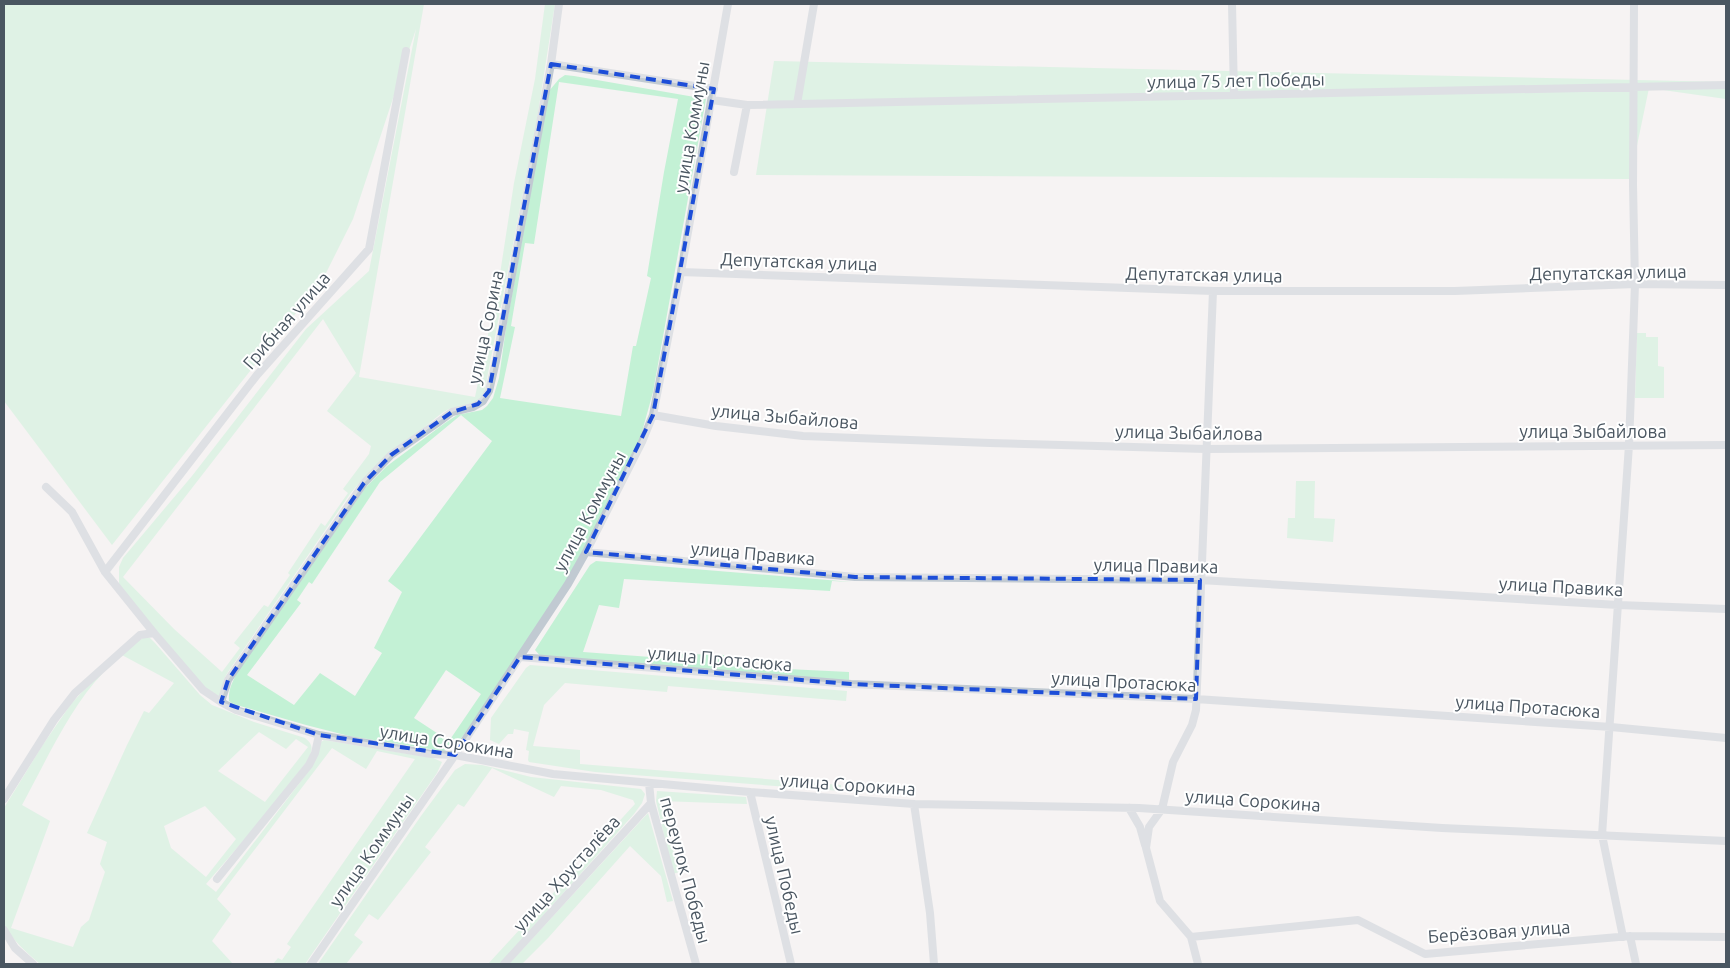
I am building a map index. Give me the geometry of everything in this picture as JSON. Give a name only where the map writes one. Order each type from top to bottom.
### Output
[{"type":"street","name":"улица Сорина","points":[[221,702],[228,680],[364,483],[391,455],[452,412],[478,404],[490,390],[550,64],[559,4]]},
{"type":"street","name":"улица Коммуны","points":[[311,964],[520,657],[586,552],[642,442],[653,415],[681,272],[728,4]]},
{"type":"street","points":[[797,104],[814,4]]},
{"type":"street","points":[[1232,4],[1234,95]]},
{"type":"street","points":[[1634,4],[1633,185],[1635,284],[1629,445],[1611,727],[1602,835],[1626,936],[1636,964]]},
{"type":"street","name":"Грибная улица","points":[[105,572],[257,375],[369,249],[406,51]]},
{"type":"street","points":[[550,64],[714,88]]},
{"type":"street","name":"улица 75 лет Победы","points":[[712,100],[747,105],[1726,85]]},
{"type":"street","points":[[734,172],[747,105]]},
{"type":"street","name":"Депутатская улица","points":[[681,272],[1213,291],[1456,291],[1635,284],[1726,285]]},
{"type":"street","points":[[1146,848],[1150,827],[1162,810],[1173,762],[1195,717],[1213,291]]},
{"type":"street","name":"улица Зыбайлова","points":[[653,415],[716,426],[803,436],[1206,448],[1726,445]]},
{"type":"street","name":"улица Сорокина","points":[[46,487],[72,512],[105,572],[198,685],[221,702],[246,713],[319,734],[431,754],[455,755],[553,774],[750,792],[914,804],[1129,808],[1442,828],[1726,841]]},
{"type":"street","name":"улица Правика","points":[[586,552],[855,577],[1200,580],[1618,605],[1726,609]]},
{"type":"street","points":[[4,799],[54,720],[75,693],[140,635],[154,633]]},
{"type":"street","name":"улица Протасюка","points":[[520,657],[851,684],[1196,699],[1611,727],[1726,738]]},
{"type":"street","points":[[217,879],[310,765],[319,734]]},
{"type":"street","name":"переулок Победы","points":[[649,783],[651,803],[696,964]]},
{"type":"street","name":"улица Победы","points":[[750,792],[791,964]]},
{"type":"street","name":"улица Хрусталёва","points":[[504,964],[651,803]]},
{"type":"street","points":[[914,804],[930,913],[934,964]]},
{"type":"street","points":[[1129,808],[1140,826],[1160,900],[1191,937],[1198,964]]},
{"type":"street","name":"Берёзовая улица","points":[[1191,937],[1358,920],[1424,954],[1626,936],[1726,937]]},
{"type":"street","points":[[4,930],[15,948],[33,964]]},
{"type":"highlighted area","points":[[551,64],[714,89],[653,415],[586,552],[855,577],[1200,580],[1196,699],[851,684],[520,657],[455,755],[319,735],[221,702],[228,680],[364,483],[391,455],[452,412],[478,404],[489,391]]},
{"type":"green space","points":[[4,4],[424,4],[359,377],[475,397],[498,287],[514,183],[535,79],[545,4],[555,4],[536,125],[484,394],[472,405],[452,408],[440,414],[384,459],[350,494],[228,672],[224,679],[220,697],[201,685],[119,586],[119,567],[123,558],[192,476],[306,329],[369,271],[416,29],[353,219],[323,279],[112,545],[4,401]],"holes":[[[323,319],[356,373],[327,411],[371,446],[369,454],[343,489],[348,493],[325,526],[321,523],[288,573],[290,575],[268,607],[264,605],[234,643],[240,648],[222,672],[174,629],[123,577]]]},
{"type":"green space","points":[[774,61],[1726,82],[1726,99],[1649,88],[1630,179],[756,175]]},
{"type":"green space","points":[[565,75],[574,76],[706,99],[653,392],[640,439],[604,511],[529,643],[457,744],[450,749],[443,751],[349,736],[233,704],[229,701],[229,693],[238,671],[366,487],[387,466],[445,423],[457,415],[482,410],[493,398],[499,378],[506,328],[549,91]],"holes":[[[559,82],[678,99],[647,276],[651,278],[636,346],[633,346],[621,416],[500,398],[515,327],[511,326],[525,243],[534,244]],[[461,415],[492,441],[388,581],[402,592],[374,648],[382,653],[355,696],[320,673],[294,705],[247,675],[301,603],[297,600],[309,582],[312,584],[380,482]],[[446,670],[481,694],[449,741],[414,718]]]},
{"type":"green space","points":[[1637,333],[1646,333],[1646,337],[1658,337],[1658,366],[1664,367],[1664,398],[1635,398]]},
{"type":"green space","points":[[1296,481],[1315,481],[1314,518],[1335,519],[1333,542],[1287,538],[1288,518],[1295,518]]},
{"type":"green space","points":[[596,561],[852,582],[832,581],[830,591],[624,579],[619,608],[599,605],[583,652],[651,657],[652,653],[724,655],[724,666],[849,672],[849,680],[693,671],[542,658],[535,650],[590,565]]},
{"type":"green space","points":[[145,637],[150,638],[200,695],[212,705],[254,722],[305,738],[311,745],[309,759],[262,819],[206,884],[216,892],[311,768],[321,742],[324,740],[433,758],[442,762],[437,773],[305,964],[273,964],[278,958],[282,960],[291,947],[287,944],[415,759],[377,751],[366,769],[332,748],[217,899],[231,914],[212,941],[233,964],[40,964],[15,941],[7,930],[4,924],[4,808],[42,746],[71,704],[92,681],[103,673],[69,719],[22,805],[50,821],[11,928],[73,947],[81,927],[89,920],[105,872],[100,864],[107,842],[87,833],[144,711],[149,713],[174,683],[122,655]],"holes":[[[259,732],[286,749],[296,739],[308,747],[265,802],[218,771]],[[205,806],[236,839],[206,877],[171,848],[164,826]]]},
{"type":"green space","points":[[530,665],[847,691],[846,701],[668,686],[667,692],[565,683],[544,705],[533,746],[580,750],[580,764],[841,785],[841,791],[595,772],[529,762],[529,751],[526,750],[529,732],[514,729],[513,734],[508,734],[499,744],[490,740],[491,718]]},
{"type":"green space","points":[[465,764],[482,765],[531,777],[641,789],[645,794],[642,803],[634,814],[500,964],[488,964],[635,804],[633,800],[601,790],[561,786],[554,797],[492,768],[464,807],[458,804],[425,847],[431,852],[378,920],[369,914],[354,935],[363,942],[346,964],[318,964],[421,816],[455,770]]},
{"type":"green space","points":[[657,791],[746,797],[747,804],[660,801],[679,872],[673,874],[656,801]]},
{"type":"green space","points":[[648,813],[673,901],[667,902],[661,876],[630,846],[548,938],[522,964],[509,964]]}]
